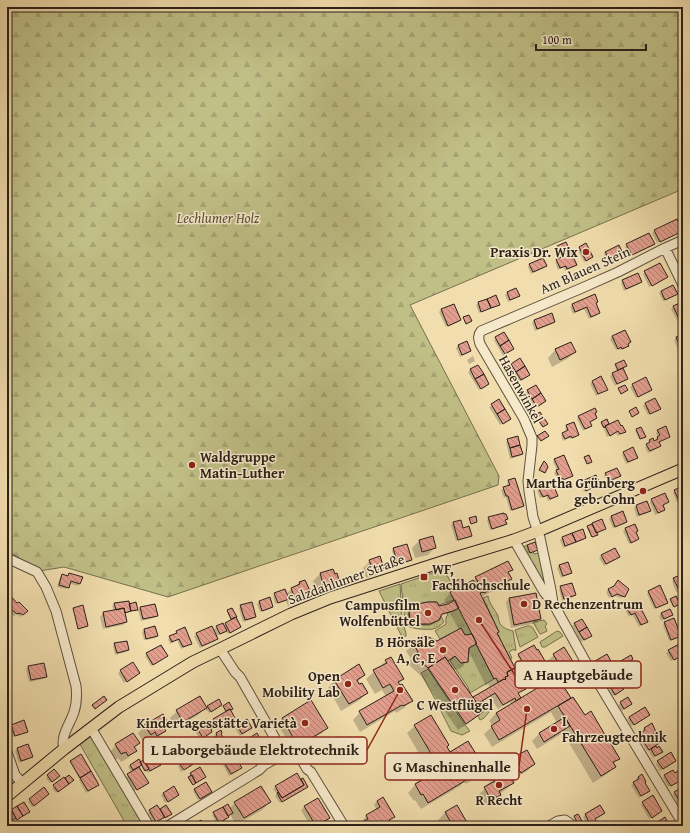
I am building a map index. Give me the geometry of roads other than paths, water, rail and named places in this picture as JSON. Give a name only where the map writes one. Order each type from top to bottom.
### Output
[{"type":"main road","name":"Salzdahlumer Straße","points":[[7,796],[64,749],[119,707],[193,662],[220,648],[291,614],[330,598],[514,540],[683,469]]},
{"type":"street","name":"Am Blauen Stein","points":[[479,334],[481,331],[618,272],[683,240]]},
{"type":"street","points":[[665,248],[683,285]]},
{"type":"street","name":"Hasenwinkel","points":[[479,334],[478,338],[480,344],[524,419],[532,438],[528,486],[533,517],[538,531],[553,603]]},
{"type":"street","points":[[514,540],[544,592],[553,603],[578,648],[683,824]]},
{"type":"street","points":[[7,558],[37,572],[46,587],[56,611],[77,694],[74,712],[63,739],[64,749]]},
{"type":"street","points":[[220,648],[235,672],[240,677],[284,754]]},
{"type":"street","points":[[91,728],[149,826]]},
{"type":"street","points":[[7,752],[15,775],[22,783]]},
{"type":"street","points":[[168,826],[259,770],[264,765],[284,754],[300,757],[311,772],[344,826]]},
{"type":"street","points":[[549,826],[558,821],[565,820],[572,826]]},
{"type":"place","name":"Praxis Dr. Wix","points":[[586,252]]},
{"type":"place","name":"Waldgruppe Matin-Luther","points":[[192,465]]},
{"type":"place","name":"Martha Grünberg geb. Cohn","points":[[643,491]]},
{"type":"place","name":"WF, Fachhochschule","points":[[424,577]]},
{"type":"place","name":"D Rechenzentrum","points":[[524,604]]},
{"type":"place","name":"Campusfilm Wolfenbüttel","points":[[428,613]]},
{"type":"place","name":"A Hauptgebäude","points":[[479,620]]},
{"type":"place","name":"B Hörsäle A, C, E","points":[[443,650]]},
{"type":"place","name":"Open Mobility Lab","points":[[348,684]]},
{"type":"place","name":"L Laborgebäude Elektrotechnik","points":[[400,690]]},
{"type":"place","name":"C Westflügel","points":[[455,690]]},
{"type":"place","name":"G Maschinenhalle","points":[[527,709]]},
{"type":"place","name":"Kindertagesstätte Varietà","points":[[305,723]]},
{"type":"place","name":"I Fahrzeugtechnik","points":[[554,729]]},
{"type":"place","name":"R Recht","points":[[499,785]]},
{"type":"park label","name":"Lechlumer Holz","points":[[218,218]]}]
